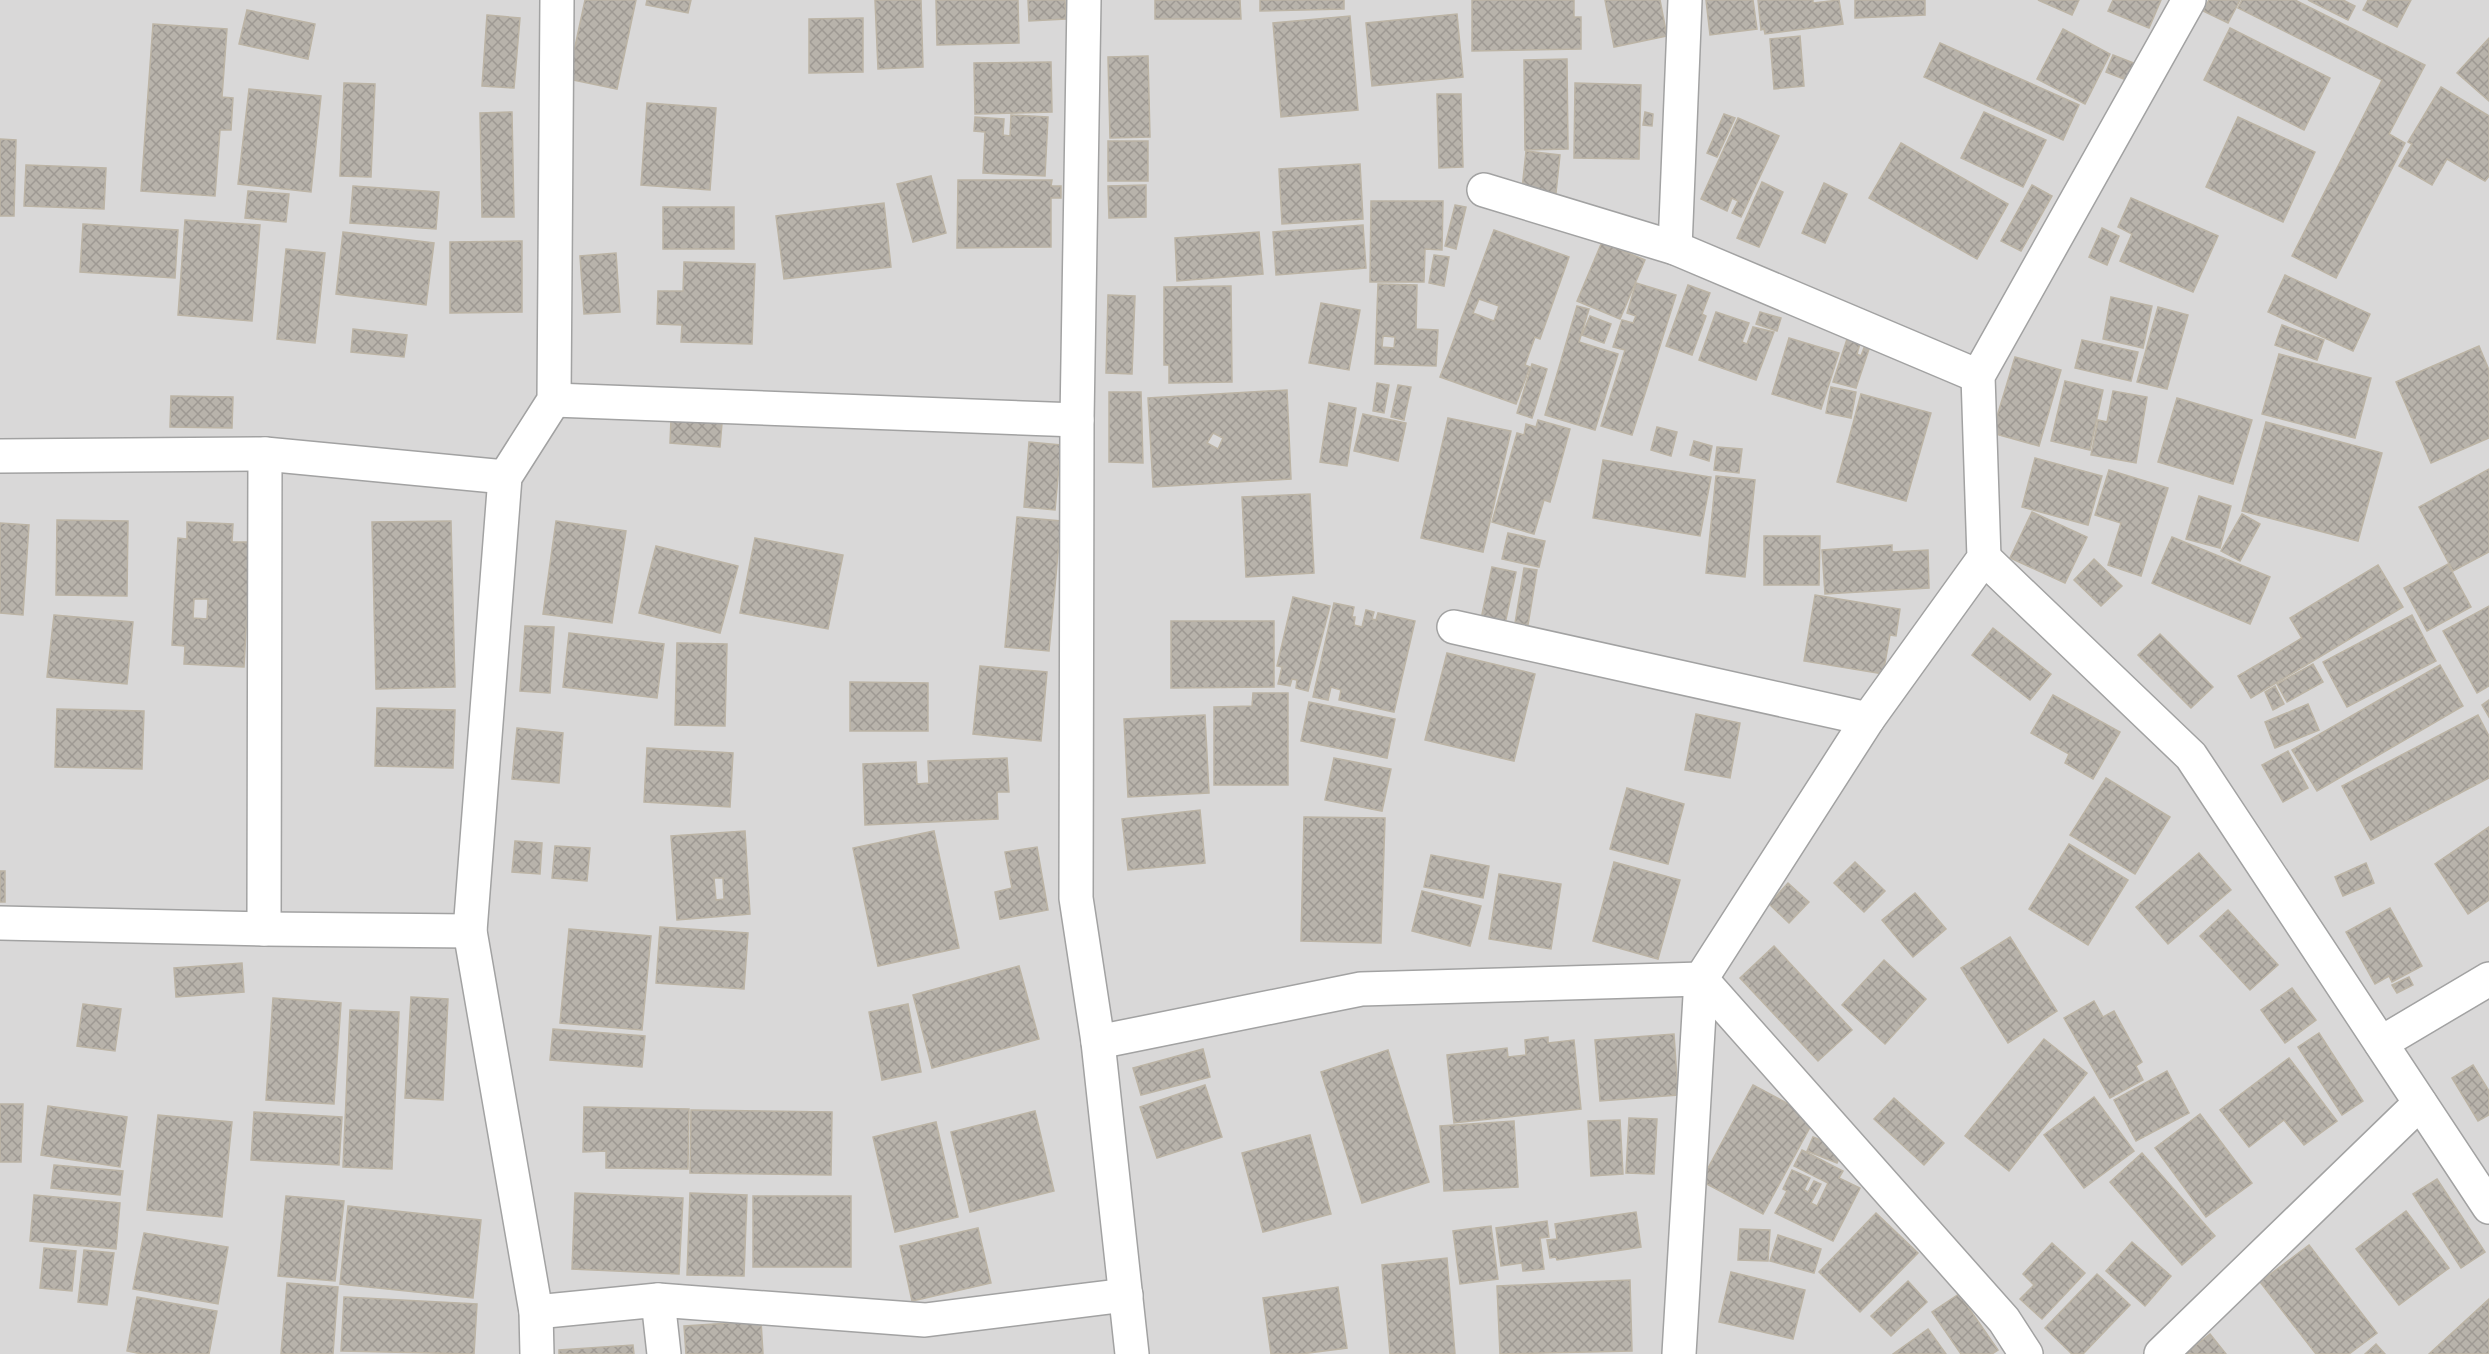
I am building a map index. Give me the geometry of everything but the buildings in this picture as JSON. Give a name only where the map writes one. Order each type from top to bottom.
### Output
[{"type":"street","points":[[537,1354],[536,1312],[470,931],[505,477],[554,400],[557,0]]},
{"type":"street","points":[[1084,0],[1077,420],[1076,897],[1098,1042],[1132,1354]]},
{"type":"street","points":[[1675,248],[1685,0]]},
{"type":"street","points":[[1679,1354],[1701,979],[1868,719],[1984,558],[1978,376],[2189,0]]},
{"type":"street","points":[[1484,190],[1675,248],[1978,376]]},
{"type":"street","points":[[554,400],[1077,420]]},
{"type":"street","points":[[0,456],[265,454],[505,477]]},
{"type":"street","points":[[264,929],[265,454]]},
{"type":"street","points":[[1984,558],[2191,756],[2489,1207]]},
{"type":"street","points":[[1454,627],[1868,719]]},
{"type":"street","points":[[0,923],[470,931]]},
{"type":"street","points":[[1098,1042],[1361,989],[1701,979]]},
{"type":"street","points":[[1701,979],[2004,1320],[2026,1354]]},
{"type":"street","points":[[2380,1043],[2489,980]]},
{"type":"street","points":[[2161,1354],[2420,1103]]},
{"type":"street","points":[[536,1312],[658,1300],[925,1320],[1126,1295]]},
{"type":"street","points":[[658,1300],[664,1354]]},
{"type":"shaded area","points":[[0,0],[2489,0],[2489,1354],[0,1354]]}]
